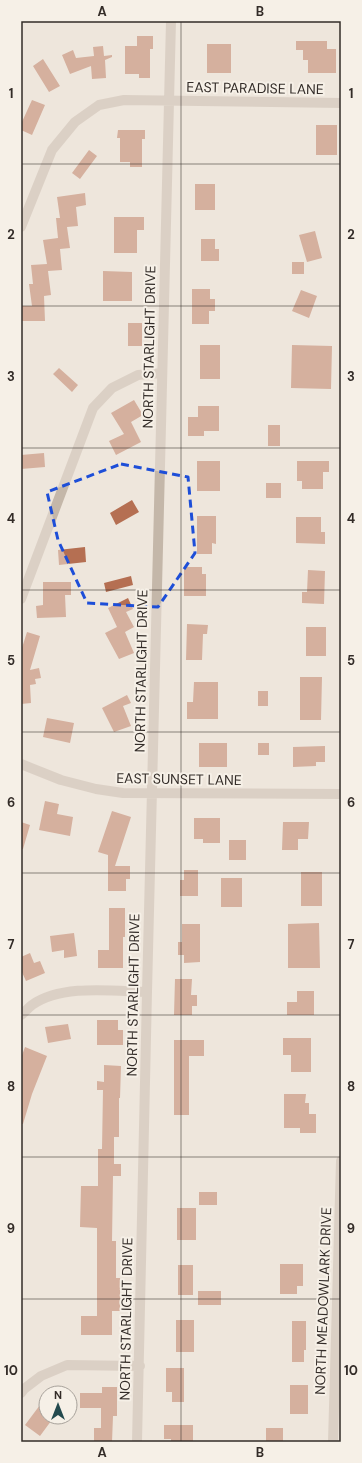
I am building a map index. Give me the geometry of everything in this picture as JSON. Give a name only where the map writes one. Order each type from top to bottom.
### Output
[{"type":"street","name":"NORTH STARLIGHT DRIVE","points":[[137,1442],[171,21]]},
{"type":"street","name":"EAST PARADISE LANE","points":[[21,227],[52,150],[75,122],[100,105],[124,100],[341,103]]},
{"type":"street","points":[[21,599],[93,408],[112,388],[138,375],[162,373]]},
{"type":"street","name":"EAST SUNSET LANE","points":[[21,764],[61,780],[96,789],[123,793],[341,794]]},
{"type":"street","points":[[21,1015],[33,1004],[56,994],[78,990],[147,992]]},
{"type":"street","name":"NORTH MEADOWLARK DRIVE","points":[[333,1442],[341,1161]]},
{"type":"street","points":[[21,1393],[41,1376],[67,1365],[140,1366]]},
{"type":"highlighted area","points":[[121,464],[188,477],[195,553],[158,607],[87,603],[58,540],[47,492]]},
{"type":"building","points":[[137,36],[153,36],[153,49],[150,49],[150,78],[139,78],[139,74],[125,74],[125,46],[137,46]]},
{"type":"building","points":[[296,41],[327,41],[327,49],[336,49],[336,73],[308,73],[308,60],[303,60],[303,50],[296,50]]},
{"type":"building","points":[[207,44],[231,44],[231,73],[207,73]]},
{"type":"building","points":[[103,46],[104,56],[112,55],[112,57],[105,60],[106,78],[92,79],[91,66],[70,74],[62,55],[73,50],[76,58],[94,56],[93,47]]},
{"type":"building","points":[[43,59],[60,86],[49,92],[33,66]]},
{"type":"building","points":[[32,100],[45,105],[32,135],[21,130],[21,124]]},
{"type":"building","points":[[316,125],[337,125],[337,155],[316,155]]},
{"type":"building","points":[[118,130],[145,130],[145,139],[142,139],[142,167],[130,167],[130,162],[120,162],[120,138],[117,138]]},
{"type":"building","points":[[89,150],[97,156],[80,179],[72,173]]},
{"type":"building","points":[[195,184],[215,184],[215,210],[195,210]]},
{"type":"building","points":[[85,193],[86,205],[76,207],[78,226],[67,227],[70,248],[60,249],[62,270],[48,271],[51,295],[44,296],[45,321],[21,321],[21,306],[32,306],[29,284],[33,284],[31,265],[47,264],[43,240],[58,238],[56,218],[60,218],[57,197]]},
{"type":"building","points":[[114,217],[144,217],[144,230],[137,230],[137,253],[114,253]]},
{"type":"building","points":[[315,231],[322,258],[307,262],[299,235]]},
{"type":"building","points":[[201,239],[215,239],[215,249],[219,249],[219,261],[201,261]]},
{"type":"building","points":[[292,262],[304,262],[304,274],[292,274]]},
{"type":"building","points":[[103,271],[132,272],[132,301],[103,301]]},
{"type":"building","points":[[192,289],[210,289],[210,299],[215,299],[215,311],[209,311],[209,324],[192,324]]},
{"type":"building","points":[[301,290],[317,296],[309,318],[292,311]]},
{"type":"building","points":[[128,323],[142,323],[142,346],[128,346]]},
{"type":"building","points":[[200,345],[220,345],[220,379],[200,379]]},
{"type":"building","points":[[292,345],[332,346],[331,389],[291,388]]},
{"type":"building","points":[[59,368],[78,385],[72,392],[53,374]]},
{"type":"building","points":[[134,400],[143,415],[131,422],[141,442],[116,455],[109,441],[124,434],[111,413]]},
{"type":"building","points":[[198,406],[219,406],[219,431],[204,431],[204,436],[188,436],[188,417],[198,417]]},
{"type":"building","points":[[268,425],[280,425],[280,446],[268,446]]},
{"type":"building","points":[[44,453],[45,467],[21,469],[21,455]]},
{"type":"building","points":[[197,461],[220,461],[220,491],[197,491]]},
{"type":"building","points":[[297,461],[329,461],[329,472],[323,472],[323,489],[302,489],[302,481],[297,481]]},
{"type":"building","points":[[266,483],[281,483],[281,498],[266,498]]},
{"type":"building","points":[[132,500],[139,512],[116,525],[110,513]]},
{"type":"building","points":[[197,516],[216,516],[216,544],[212,543],[212,554],[197,554]]},
{"type":"building","points":[[296,517],[321,517],[321,532],[325,532],[325,544],[296,543]]},
{"type":"building","points":[[85,547],[86,562],[59,565],[58,550]]},
{"type":"building","points":[[184,567],[202,567],[202,574],[206,574],[206,596],[184,596]]},
{"type":"building","points":[[308,570],[325,571],[324,604],[302,603],[302,592],[307,592]]},
{"type":"building","points":[[131,576],[133,585],[106,592],[104,583]]},
{"type":"building","points":[[43,582],[71,582],[71,595],[65,595],[66,617],[37,618],[36,606],[43,605]]},
{"type":"building","points":[[128,598],[133,609],[126,612],[134,627],[125,632],[134,653],[119,659],[105,633],[117,627],[108,608]]},
{"type":"building","points":[[187,624],[208,625],[207,634],[203,634],[202,660],[186,660]]},
{"type":"building","points":[[306,627],[326,627],[326,656],[306,656]]},
{"type":"building","points":[[27,632],[40,636],[30,670],[39,668],[41,678],[35,679],[36,684],[30,685],[31,703],[21,704],[21,651]]},
{"type":"building","points":[[300,677],[322,677],[321,720],[300,720]]},
{"type":"building","points":[[194,682],[218,682],[218,719],[187,719],[187,702],[193,702]]},
{"type":"building","points":[[258,691],[268,691],[268,706],[258,706]]},
{"type":"building","points":[[127,695],[131,703],[123,706],[131,726],[114,732],[102,708]]},
{"type":"building","points":[[47,718],[74,723],[70,743],[43,737]]},
{"type":"building","points":[[199,743],[227,743],[227,767],[199,767]]},
{"type":"building","points":[[258,743],[269,743],[269,755],[258,755]]},
{"type":"building","points":[[325,746],[325,762],[316,762],[316,766],[293,767],[293,747]]},
{"type":"building","points":[[45,801],[59,804],[57,814],[73,817],[70,836],[39,830]]},
{"type":"building","points":[[112,811],[131,817],[115,866],[130,866],[130,879],[126,879],[126,891],[108,891],[108,855],[98,852]]},
{"type":"building","points":[[194,818],[220,818],[220,843],[203,843],[203,839],[194,839]]},
{"type":"building","points":[[21,822],[30,825],[23,849],[21,849]]},
{"type":"building","points":[[283,822],[309,822],[308,839],[298,839],[298,850],[282,850]]},
{"type":"building","points":[[229,840],[246,840],[246,860],[229,860]]},
{"type":"building","points":[[184,870],[198,870],[198,896],[180,896],[180,880],[184,880]]},
{"type":"building","points":[[301,872],[322,872],[322,906],[301,906]]},
{"type":"building","points":[[221,878],[242,878],[242,907],[221,907]]},
{"type":"building","points":[[109,908],[125,908],[123,968],[98,968],[98,950],[109,950]]},
{"type":"building","points":[[319,923],[320,968],[288,968],[288,924]]},
{"type":"building","points":[[182,924],[200,924],[200,962],[184,963],[184,955],[178,955],[178,942],[182,942]]},
{"type":"building","points":[[74,933],[77,956],[64,958],[64,950],[52,952],[50,936]]},
{"type":"building","points":[[30,953],[34,963],[40,961],[45,973],[26,981],[21,970],[21,957]]},
{"type":"building","points":[[175,979],[192,979],[191,995],[197,995],[197,1006],[192,1006],[192,1015],[174,1015]]},
{"type":"building","points":[[297,991],[314,991],[314,1015],[287,1015],[287,1002],[297,1002]]},
{"type":"building","points":[[97,1020],[118,1020],[118,1030],[123,1030],[123,1045],[97,1045]]},
{"type":"building","points":[[68,1024],[71,1039],[48,1043],[45,1027]]},
{"type":"building","points":[[283,1038],[311,1038],[311,1072],[291,1072],[291,1055],[283,1055]]},
{"type":"building","points":[[174,1040],[204,1040],[204,1056],[189,1056],[189,1115],[174,1115]]},
{"type":"building","points":[[25,1047],[47,1056],[32,1094],[23,1124],[21,1124],[21,1058]]},
{"type":"building","points":[[104,1065],[121,1066],[119,1137],[114,1137],[114,1164],[121,1164],[121,1176],[113,1176],[112,1241],[116,1241],[116,1278],[120,1278],[120,1311],[112,1311],[112,1335],[81,1335],[81,1316],[97,1316],[97,1228],[80,1227],[81,1186],[98,1186],[98,1149],[102,1149],[103,1090],[97,1090],[97,1081],[104,1082]]},
{"type":"building","points":[[284,1094],[306,1094],[305,1103],[309,1103],[309,1114],[316,1114],[316,1133],[300,1133],[300,1128],[284,1128]]},
{"type":"building","points":[[199,1192],[217,1192],[217,1205],[199,1205]]},
{"type":"building","points":[[177,1208],[196,1208],[196,1240],[177,1240]]},
{"type":"building","points":[[280,1264],[303,1264],[303,1286],[297,1286],[297,1294],[280,1294]]},
{"type":"building","points":[[178,1265],[193,1265],[193,1295],[178,1295]]},
{"type":"building","points":[[198,1291],[221,1291],[221,1305],[198,1305]]},
{"type":"building","points":[[176,1320],[194,1320],[194,1352],[176,1352]]},
{"type":"building","points":[[292,1321],[306,1321],[306,1350],[304,1350],[304,1362],[292,1362]]},
{"type":"building","points":[[166,1368],[184,1368],[184,1402],[172,1402],[172,1392],[166,1392]]},
{"type":"building","points":[[290,1385],[308,1385],[308,1414],[290,1414]]},
{"type":"building","points":[[102,1387],[117,1387],[117,1416],[113,1416],[112,1442],[94,1442],[94,1428],[101,1428],[101,1408],[80,1408],[80,1393],[102,1393]]},
{"type":"building","points":[[38,1408],[38,1425],[48,1425],[40,1436],[25,1425]]},
{"type":"building","points":[[164,1425],[193,1425],[193,1442],[171,1442],[171,1439],[164,1439]]},
{"type":"building","points":[[266,1428],[283,1428],[283,1442],[266,1442]]}]
